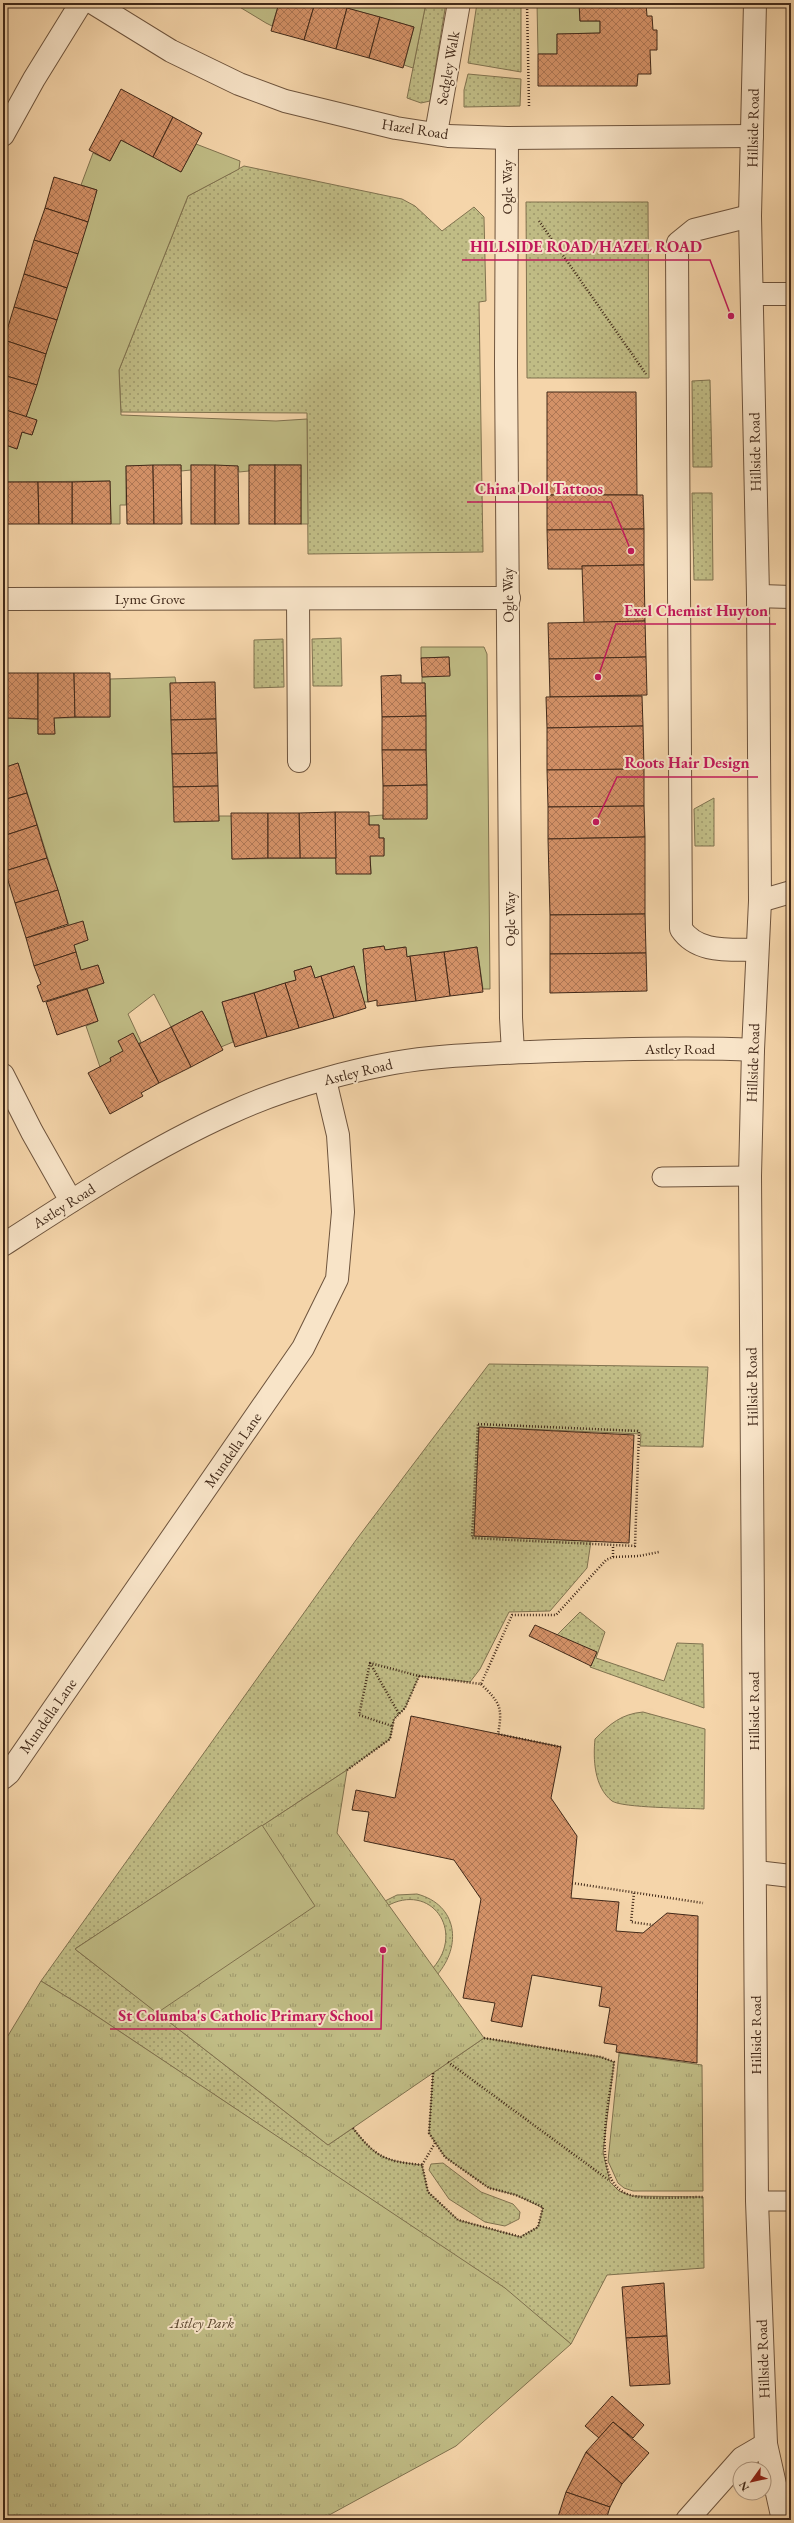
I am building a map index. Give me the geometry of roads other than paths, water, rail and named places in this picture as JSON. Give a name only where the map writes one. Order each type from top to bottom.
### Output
[{"type":"street","points":[[3,135],[34,79],[81,3]]},
{"type":"street","name":"Sedgley Walk","points":[[436,134],[459,3]]},
{"type":"street","name":"Hillside Road","points":[[755,3],[750,216],[758,596],[760,901],[753,1050],[750,1176],[756,1872],[757,2201],[766,2444],[783,2520]]},
{"type":"street","name":"Hazel Road","points":[[101,5],[171,50],[263,94],[388,126],[436,134],[507,138],[752,136]]},
{"type":"street","name":"Ogle Way","points":[[507,138],[506,366],[509,598],[511,1011],[513,1052]]},
{"type":"street","points":[[750,216],[694,230],[678,243],[677,250],[681,929],[686,937],[696,945],[709,948],[757,950]]},
{"type":"street","points":[[752,294],[791,294]]},
{"type":"street","points":[[758,596],[791,596]]},
{"type":"street","name":"Lyme Grove","points":[[3,599],[509,598]]},
{"type":"street","points":[[298,599],[299,761]]},
{"type":"street","points":[[760,901],[791,892]]},
{"type":"street","name":"Astley Road","points":[[3,1245],[71,1200],[154,1150],[231,1112],[284,1092],[325,1080],[395,1063],[429,1058],[513,1052],[706,1048],[753,1050]]},
{"type":"street","points":[[3,1075],[71,1200]]},
{"type":"street","name":"Mundella Lane","points":[[3,1778],[9,1773],[303,1348],[337,1279],[342,1205],[338,1135],[325,1080]]},
{"type":"street","points":[[756,1872],[791,1876]]},
{"type":"street","points":[[687,2520],[742,2458],[766,2444]]},
{"type":"lane","points":[[662,1177],[750,1176]]},
{"type":"lane","points":[[757,2201],[791,2201]]},
{"type":"place","name":"HILLSIDE ROAD/HAZEL ROAD","points":[[731,316]]},
{"type":"place","name":"China Doll Tattoos","points":[[631,551]]},
{"type":"place","name":"Exel Chemist Huyton","points":[[598,677]]},
{"type":"place","name":"Roots Hair Design","points":[[596,822]]},
{"type":"place","name":"St Columba's Catholic Primary School","points":[[383,1950]]},
{"type":"park label","name":"Astley Park","points":[[202,2323]]}]
